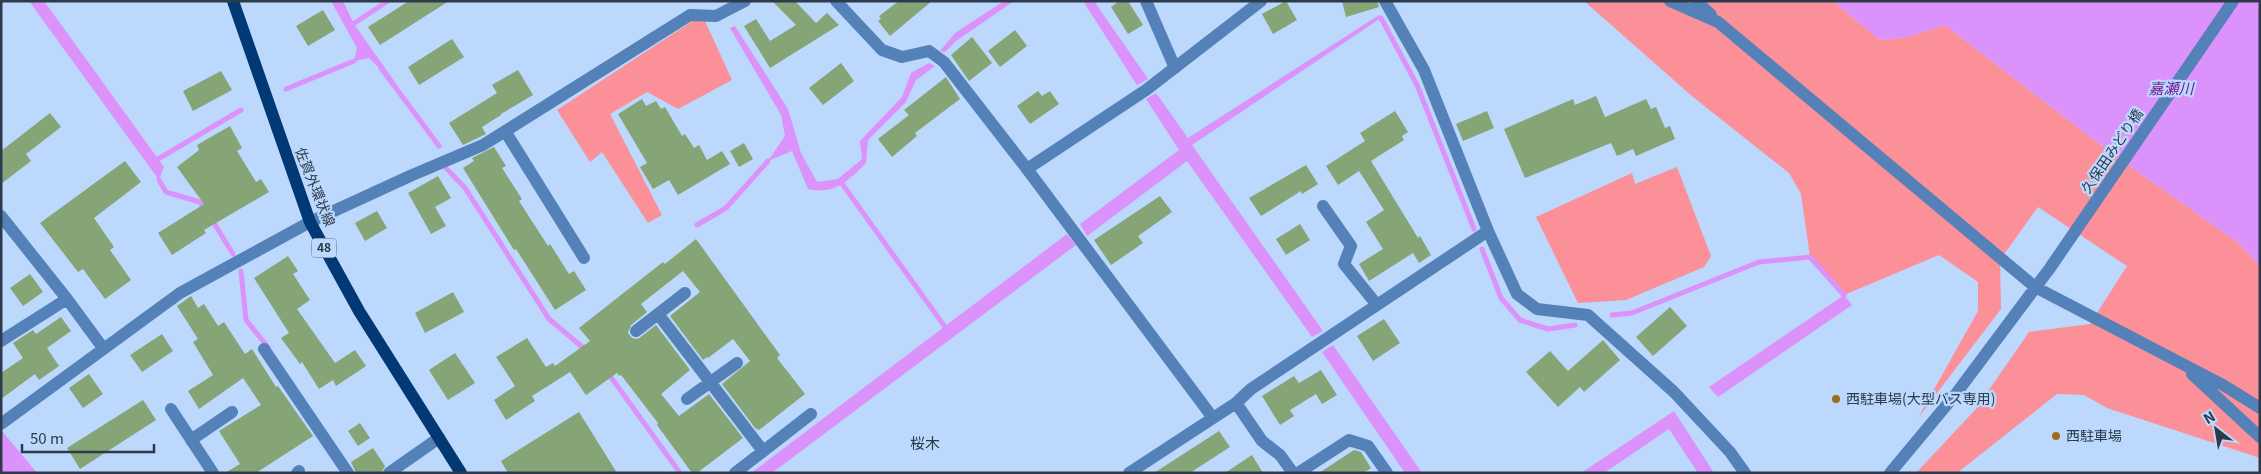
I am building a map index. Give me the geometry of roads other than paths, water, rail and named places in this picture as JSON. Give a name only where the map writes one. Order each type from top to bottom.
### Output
[{"type":"main road","name":"佐賀外環状線","points":[[233,1],[310,222],[359,311],[460,473]]},
{"type":"street","points":[[1,424],[180,293],[310,222],[410,176],[460,156],[506,132],[690,15],[716,16],[745,1]]},
{"type":"street","points":[[836,1],[882,50],[902,57],[929,51],[944,62],[1027,169],[1213,418]]},
{"type":"street","points":[[1146,1],[1174,68]]},
{"type":"street","points":[[1027,169],[1146,90],[1261,1]]},
{"type":"street","points":[[1385,1],[1424,70],[1488,231],[1517,294],[1537,310],[1588,315],[1674,392],[1730,452],[1745,473]]},
{"type":"street","points":[[1670,1],[1718,22]]},
{"type":"street","points":[[1696,1],[1718,22],[2034,287],[2223,385],[2260,408]]},
{"type":"street","name":"久保田みどり橋","points":[[1890,473],[1955,395],[2050,268],[2233,1]]},
{"type":"street","points":[[506,132],[584,258]]},
{"type":"street","points":[[1323,206],[1351,246],[1344,264],[1377,305]]},
{"type":"street","points":[[1,216],[103,348]]},
{"type":"street","points":[[1129,473],[1236,403],[1251,390],[1488,231]]},
{"type":"street","points":[[636,331],[685,293]]},
{"type":"street","points":[[1,341],[67,299]]},
{"type":"street","points":[[658,314],[763,451]]},
{"type":"street","points":[[264,349],[348,473]]},
{"type":"street","points":[[686,400],[737,363]]},
{"type":"street","points":[[2182,365],[2260,437]]},
{"type":"street","points":[[1236,403],[1262,441],[1280,456],[1293,473]]},
{"type":"street","points":[[171,409],[213,473]]},
{"type":"street","points":[[191,440],[232,412]]},
{"type":"street","points":[[735,473],[811,414]]},
{"type":"street","points":[[389,473],[439,438]]},
{"type":"street","points":[[1298,473],[1348,440],[1368,446],[1387,473]]},
{"type":"water","points":[[29,1],[44,1],[164,167],[159,180]]},
{"type":"water","points":[[331,1],[343,1],[354,24],[397,85],[369,58],[354,61],[357,48]]},
{"type":"water","points":[[1004,1],[1014,1],[956,41],[945,52],[940,51],[955,33]]},
{"type":"water","points":[[1083,1],[1094,1],[1148,79],[1137,85]]},
{"type":"water","name":"嘉瀬川","points":[[1833,1],[2260,1],[2260,266],[2240,244],[2110,152],[1945,25],[1908,37],[1880,40]]},
{"type":"water","points":[[1379,15],[1381,18],[1192,145],[1323,331],[1312,337],[1187,161],[1087,236],[1080,224],[1179,150],[1146,99],[1156,93],[1188,138]]},
{"type":"water","points":[[735,26],[788,109],[801,153],[817,182],[838,179],[862,159],[860,141],[902,97],[911,73],[929,63],[935,66],[916,80],[906,102],[868,140],[866,163],[859,170],[847,181],[833,188],[826,190],[808,189],[792,151],[768,161],[785,136],[781,115],[730,28]]},
{"type":"water","points":[[1067,234],[1076,245],[772,473],[751,473]]},
{"type":"water","points":[[1844,295],[1852,305],[1718,397],[1709,387]]},
{"type":"water","points":[[1333,345],[1422,473],[1405,473],[1322,352]]},
{"type":"water","points":[[1674,411],[1714,473],[1698,473],[1669,429],[1604,473],[1581,473]]},
{"type":"water","points":[[2,431],[37,473],[1,473]]},
{"type":"waterway","points":[[350,26],[388,1]]},
{"type":"waterway","points":[[1381,18],[1417,85],[1474,229]]},
{"type":"waterway","points":[[286,89],[354,61]]},
{"type":"waterway","points":[[381,68],[439,146]]},
{"type":"waterway","points":[[158,159],[241,110]]},
{"type":"waterway","points":[[697,225],[726,208],[768,161]]},
{"type":"waterway","points":[[443,165],[465,188],[549,319],[587,351]]},
{"type":"waterway","points":[[159,180],[166,192],[200,202],[206,211]]},
{"type":"waterway","points":[[843,185],[945,327]]},
{"type":"waterway","points":[[212,220],[233,254]]},
{"type":"waterway","points":[[1482,249],[1501,298],[1520,320],[1548,329],[1575,325]]},
{"type":"waterway","points":[[1612,315],[1632,313],[1759,262],[1810,257],[1844,295]]},
{"type":"waterway","points":[[241,271],[246,320],[268,347]]},
{"type":"waterway","points":[[608,373],[680,473]]},
{"type":"place","name":"西駐車場(大型バス専用)","points":[[1836,399]]},
{"type":"place","name":"西駐車場","points":[[2056,436]]},
{"type":"district","name":"桜木","points":[[925,444]]}]
